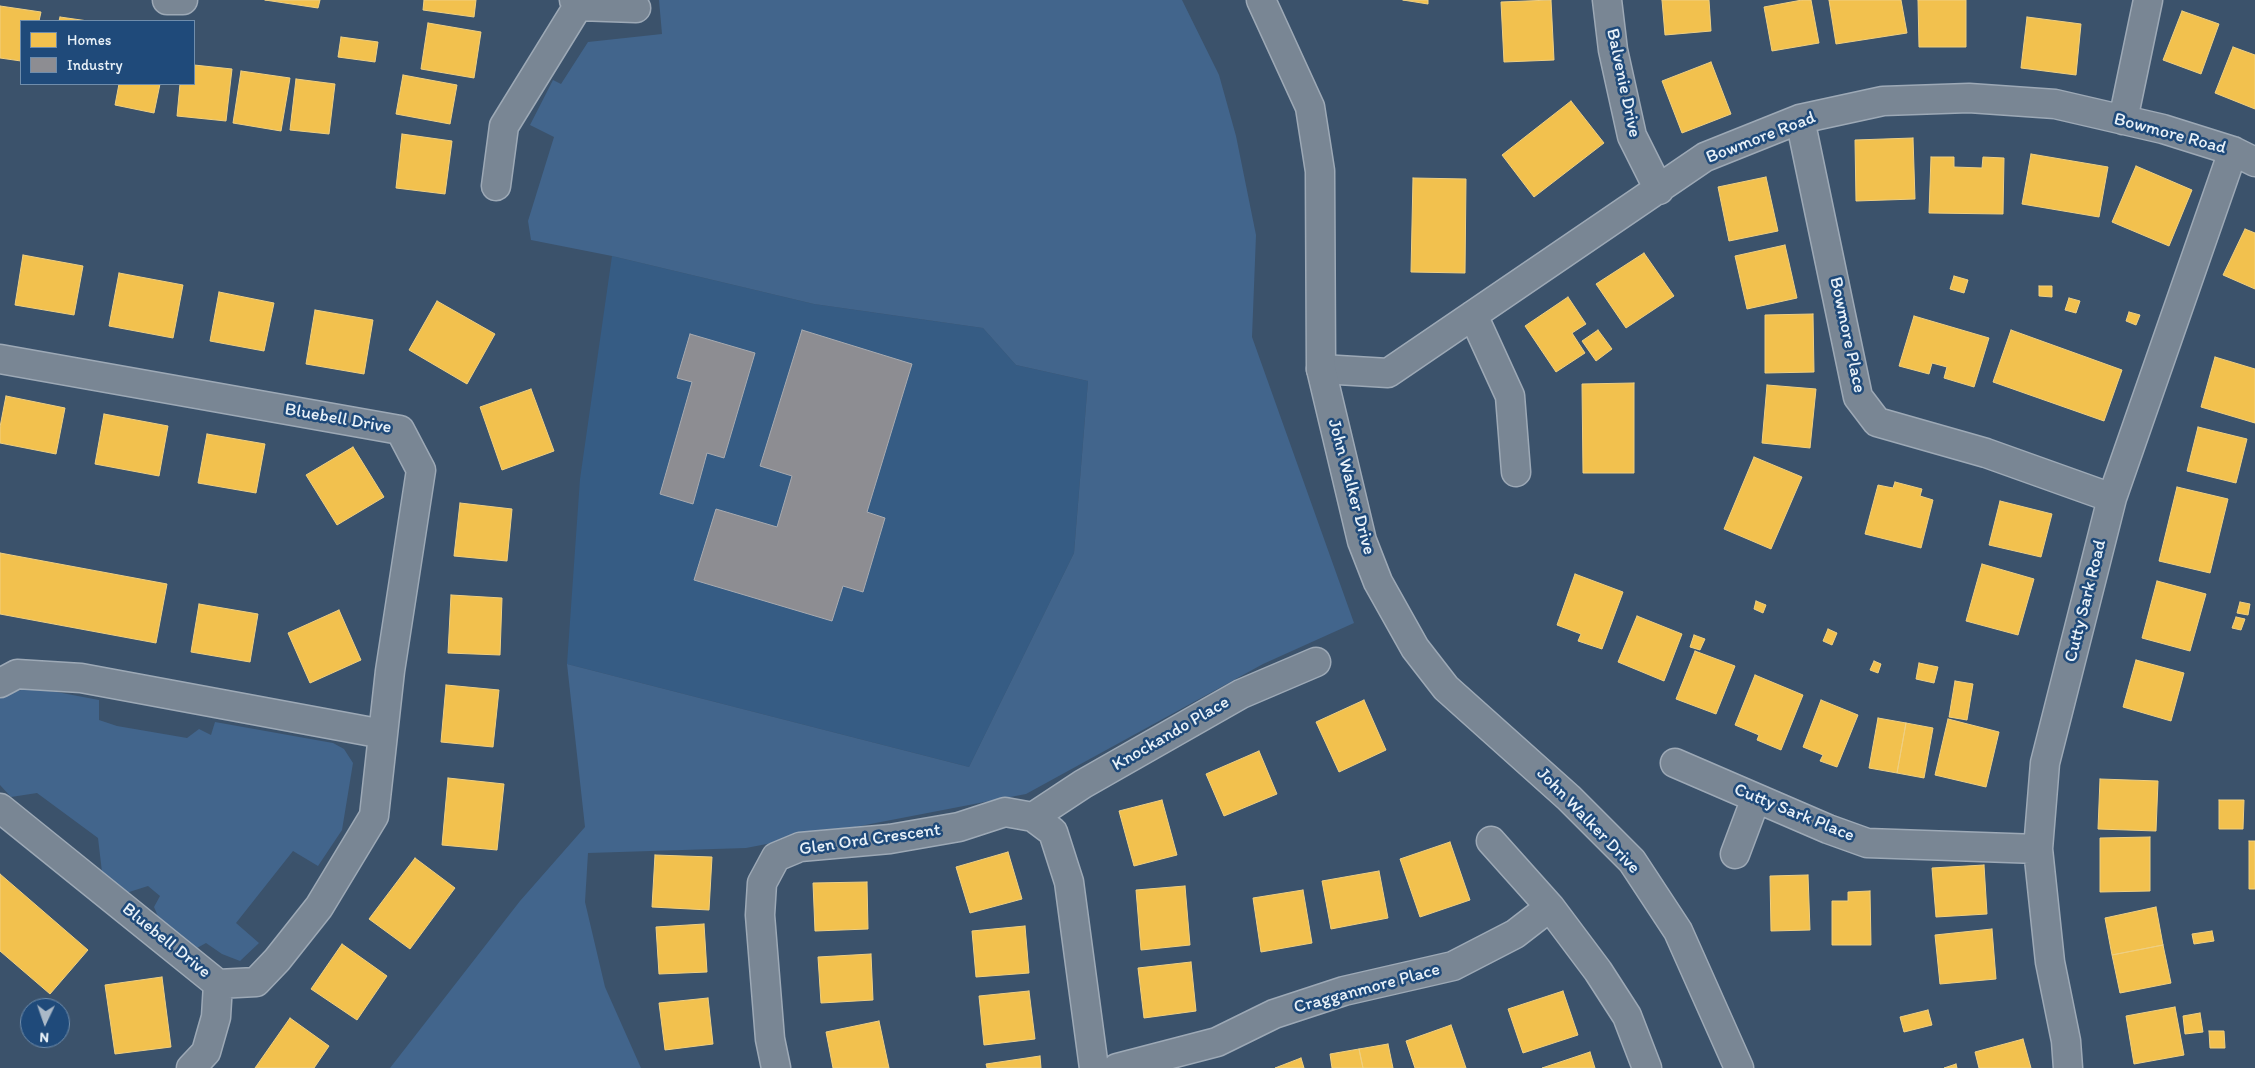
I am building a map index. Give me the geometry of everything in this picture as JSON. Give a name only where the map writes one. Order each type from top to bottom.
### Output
[{"type":"street","points":[[167,0],[177,2],[182,0]]},
{"type":"street","name":"John Walker Drive","points":[[1261,0],[1310,106],[1320,171],[1321,370],[1362,541],[1378,582],[1414,648],[1446,688],[1570,798],[1632,861],[1678,931],[1739,1068]]},
{"type":"street","name":"Balvenie Drive","points":[[1607,0],[1613,50],[1632,136],[1659,190]]},
{"type":"street","points":[[2124,120],[2148,0]]},
{"type":"street","points":[[496,186],[504,126],[576,3],[636,8]]},
{"type":"street","name":"Bowmore Road","points":[[1321,370],[1388,373],[1705,157],[1800,119],[1883,101],[1969,98],[2055,104],[2163,129],[2244,156]]},
{"type":"street","name":"Bowmore Place","points":[[1800,119],[1858,397],[1877,422],[1986,453],[2112,498]]},
{"type":"street","name":"Cutty Sark Road","points":[[2068,1068],[2066,1041],[2050,962],[2038,849],[2045,763],[2112,498],[2244,156]]},
{"type":"street","points":[[1473,316],[1510,396],[1516,472]]},
{"type":"street","name":"Bluebell Drive","points":[[0,359],[400,430],[421,470],[390,672],[374,816],[319,907],[277,960],[256,982],[218,984],[0,808]]},
{"type":"street","name":"Knockando Place","points":[[1033,817],[1083,784],[1241,694],[1316,662]]},
{"type":"street","points":[[0,684],[17,674],[81,678],[383,734]]},
{"type":"street","name":"Cutty Sark Place","points":[[1675,763],[1828,829],[1867,843],[2038,849]]},
{"type":"street","points":[[1735,854],[1756,798]]},
{"type":"street","name":"Glen Ord Crescent","points":[[776,1068],[770,1039],[760,915],[762,882],[776,857],[800,847],[890,839],[959,827],[1005,812],[1033,817],[1053,832],[1069,882],[1094,1068]]},
{"type":"street","points":[[1491,841],[1550,907],[1598,971],[1627,1016],[1647,1068]]},
{"type":"street","name":"Cragganmore Place","points":[[1117,1068],[1217,1042],[1274,1014],[1344,991],[1453,966],[1515,934],[1550,907]]},
{"type":"street","points":[[190,1068],[206,1052],[216,1017],[218,984]]},
{"type":"shaded area","points":[[659,0],[1182,0],[1219,75],[1236,136],[1256,235],[1252,337],[1354,623],[1263,664],[1026,794],[746,848],[588,853],[585,902],[605,987],[641,1068],[390,1068],[520,901],[585,827],[567,664],[969,767],[1074,553],[1088,381],[1016,365],[983,328],[814,304],[612,256],[531,240],[528,221],[554,137],[530,125],[553,80],[561,84],[588,42],[662,34]]},
{"type":"shaded area","points":[[612,256],[814,304],[983,328],[1016,365],[1088,381],[1074,553],[969,767],[567,664],[580,479]]},
{"type":"shaded area","points":[[30,687],[99,700],[99,720],[117,726],[187,738],[199,729],[211,735],[215,722],[333,743],[344,749],[353,763],[342,830],[318,866],[293,851],[236,923],[259,943],[240,961],[222,954],[206,943],[197,948],[160,921],[154,907],[160,896],[148,886],[126,893],[102,872],[98,838],[37,793],[11,797],[0,785],[0,697]]},
{"type":"building: Homes","points":[[265,0],[320,0],[318,8]]},
{"type":"building: Homes","points":[[424,0],[476,0],[474,17],[423,10]]},
{"type":"building: Homes","points":[[1403,0],[1428,0],[1428,4]]},
{"type":"building: Homes","points":[[1551,0],[1554,60],[1504,62],[1501,2]]},
{"type":"building: Homes","points":[[1662,0],[1709,0],[1711,31],[1665,35]]},
{"type":"building: Homes","points":[[1811,0],[1819,43],[1772,51],[1764,7]]},
{"type":"building: Homes","points":[[1829,0],[1901,0],[1907,33],[1836,44]]},
{"type":"building: Homes","points":[[1918,0],[1966,0],[1966,47],[1919,47]]},
{"type":"building: Homes","points":[[0,6],[41,12],[39,20],[20,20],[20,61],[0,58]]},
{"type":"building: Homes","points":[[2182,11],[2219,24],[2201,74],[2163,60]]},
{"type":"building: Homes","points":[[60,17],[81,20],[59,20]]},
{"type":"building: Homes","points":[[2027,17],[2081,24],[2076,75],[2021,68]]},
{"type":"building: Homes","points":[[428,23],[481,32],[474,78],[421,69]]},
{"type":"building: Homes","points":[[341,37],[378,42],[375,62],[338,57]]},
{"type":"building: Homes","points":[[2233,47],[2255,55],[2255,109],[2215,93]]},
{"type":"building: Homes","points":[[1711,62],[1731,114],[1682,133],[1662,81]]},
{"type":"building: Homes","points":[[195,65],[232,69],[226,121],[177,116],[180,85],[195,85]]},
{"type":"building: Homes","points":[[241,71],[290,78],[281,131],[233,123]]},
{"type":"building: Homes","points":[[403,75],[457,85],[450,124],[396,114]]},
{"type":"building: Homes","points":[[296,79],[335,84],[329,134],[290,130]]},
{"type":"building: Homes","points":[[119,85],[160,85],[154,113],[115,105]]},
{"type":"building: Homes","points":[[1571,101],[1604,143],[1534,197],[1502,155]]},
{"type":"building: Homes","points":[[402,134],[452,141],[445,194],[396,188]]},
{"type":"building: Homes","points":[[1913,138],[1915,199],[1856,201],[1855,140]]},
{"type":"building: Homes","points":[[2031,154],[2108,167],[2099,217],[2022,204]]},
{"type":"building: Homes","points":[[1931,157],[1954,157],[1954,167],[1982,168],[1983,157],[2004,158],[2003,214],[1929,213]]},
{"type":"building: Homes","points":[[2136,166],[2192,190],[2169,246],[2112,222]]},
{"type":"building: Homes","points":[[1766,177],[1778,231],[1729,241],[1718,187]]},
{"type":"building: Homes","points":[[1413,178],[1466,179],[1465,273],[1411,272]]},
{"type":"building: Homes","points":[[2245,229],[2255,233],[2255,289],[2223,275]]},
{"type":"building: Homes","points":[[1785,245],[1797,298],[1747,309],[1735,256]]},
{"type":"building: Homes","points":[[1644,253],[1674,296],[1626,328],[1596,284]]},
{"type":"building: Homes","points":[[23,255],[83,266],[74,315],[15,305]]},
{"type":"building: Homes","points":[[119,273],[183,285],[173,338],[109,326]]},
{"type":"building: Homes","points":[[1954,276],[1968,280],[1964,293],[1950,289]]},
{"type":"building: Homes","points":[[2039,286],[2052,286],[2052,297],[2039,296]]},
{"type":"building: Homes","points":[[219,292],[274,303],[264,351],[210,341]]},
{"type":"building: Homes","points":[[1568,297],[1586,324],[1572,333],[1585,353],[1556,372],[1525,326]]},
{"type":"building: Homes","points":[[2069,298],[2080,301],[2076,313],[2065,310]]},
{"type":"building: Homes","points":[[437,301],[495,334],[467,384],[409,350]]},
{"type":"building: Homes","points":[[315,310],[373,320],[364,374],[306,364]]},
{"type":"building: Homes","points":[[2129,312],[2140,315],[2136,325],[2126,321]]},
{"type":"building: Homes","points":[[1813,314],[1814,372],[1765,373],[1765,315]]},
{"type":"building: Homes","points":[[1914,316],[1989,338],[1974,387],[1944,378],[1947,367],[1932,363],[1929,374],[1899,366]]},
{"type":"building: Homes","points":[[1598,330],[1612,349],[1596,361],[1582,341]]},
{"type":"building: Homes","points":[[2011,330],[2122,370],[2104,421],[1993,382]]},
{"type":"building: Homes","points":[[2215,357],[2255,369],[2255,423],[2201,407]]},
{"type":"building: Homes","points":[[1634,383],[1634,473],[1583,473],[1582,384]]},
{"type":"building: Homes","points":[[1767,385],[1816,389],[1810,448],[1762,443]]},
{"type":"building: Homes","points":[[531,389],[554,451],[502,470],[480,407]]},
{"type":"building: Homes","points":[[6,396],[65,408],[56,454],[0,443],[0,427]]},
{"type":"building: Homes","points":[[104,414],[168,426],[159,476],[95,464]]},
{"type":"building: Homes","points":[[2198,427],[2247,439],[2236,483],[2187,471]]},
{"type":"building: Homes","points":[[207,434],[265,444],[256,493],[198,483]]},
{"type":"building: Homes","points":[[353,447],[384,497],[337,525],[306,475]]},
{"type":"building: Homes","points":[[1754,457],[1802,477],[1771,549],[1724,529]]},
{"type":"building: Homes","points":[[1895,482],[1922,489],[1920,496],[1933,500],[1921,548],[1865,534],[1878,485],[1893,488]]},
{"type":"building: Homes","points":[[2177,487],[2228,499],[2210,573],[2159,561]]},
{"type":"building: Homes","points":[[2000,501],[2052,514],[2041,557],[1989,545]]},
{"type":"building: Homes","points":[[460,503],[512,509],[507,561],[454,556]]},
{"type":"building: Homes","points":[[0,553],[167,584],[156,643],[0,614]]},
{"type":"building: Homes","points":[[1982,564],[2034,579],[2018,635],[1966,621]]},
{"type":"building: Homes","points":[[1575,574],[1623,592],[1602,649],[1578,641],[1581,634],[1557,625]]},
{"type":"building: Homes","points":[[2157,581],[2206,594],[2190,651],[2142,638]]},
{"type":"building: Homes","points":[[451,595],[502,598],[500,655],[448,653]]},
{"type":"building: Homes","points":[[1756,601],[1766,605],[1763,613],[1754,609]]},
{"type":"building: Homes","points":[[2240,602],[2250,604],[2248,615],[2237,613]]},
{"type":"building: Homes","points":[[199,604],[258,614],[250,662],[191,652]]},
{"type":"building: Homes","points":[[339,610],[361,660],[310,683],[288,633]]},
{"type":"building: Homes","points":[[1637,616],[1682,634],[1664,681],[1618,662]]},
{"type":"building: Homes","points":[[2236,617],[2245,619],[2241,630],[2232,628]]},
{"type":"building: Homes","points":[[1828,629],[1837,633],[1832,645],[1823,641]]},
{"type":"building: Homes","points":[[1694,635],[1705,639],[1700,650],[1690,647]]},
{"type":"building: Homes","points":[[1695,651],[1735,666],[1716,714],[1676,699]]},
{"type":"building: Homes","points":[[2136,660],[2184,673],[2171,721],[2123,707]]},
{"type":"building: Homes","points":[[1874,661],[1881,664],[1878,673],[1870,670]]},
{"type":"building: Homes","points":[[1919,663],[1938,667],[1934,683],[1916,679]]},
{"type":"building: Homes","points":[[1755,675],[1803,695],[1781,750],[1757,740],[1759,735],[1735,725]]},
{"type":"building: Homes","points":[[1955,681],[1973,684],[1967,720],[1949,717]]},
{"type":"building: Homes","points":[[446,685],[499,690],[493,747],[441,742]]},
{"type":"building: Homes","points":[[1364,700],[1386,750],[1339,772],[1316,722]]},
{"type":"building: Homes","points":[[1821,700],[1858,715],[1837,767],[1820,761],[1823,755],[1803,747]]},
{"type":"building: Homes","points":[[1878,718],[1906,723],[1897,773],[1869,768]]},
{"type":"building: Homes","points":[[1948,719],[1999,732],[1986,787],[1935,775]]},
{"type":"building: Homes","points":[[1906,723],[1933,728],[1924,778],[1897,773]]},
{"type":"building: Homes","points":[[1259,751],[1277,794],[1224,816],[1206,774]]},
{"type":"building: Homes","points":[[448,778],[504,784],[497,850],[442,845]]},
{"type":"building: Homes","points":[[2100,779],[2158,781],[2156,831],[2098,829]]},
{"type":"building: Homes","points":[[1162,800],[1177,855],[1134,866],[1119,811]]},
{"type":"building: Homes","points":[[2219,800],[2244,800],[2243,829],[2219,829]]},
{"type":"building: Homes","points":[[2150,837],[2150,891],[2100,892],[2100,838]]},
{"type":"building: Homes","points":[[2249,841],[2255,841],[2255,889],[2249,889]]},
{"type":"building: Homes","points":[[1450,842],[1470,900],[1420,917],[1400,859]]},
{"type":"building: Homes","points":[[1008,852],[1022,899],[970,913],[956,867]]},
{"type":"building: Homes","points":[[655,855],[712,857],[709,910],[652,907]]},
{"type":"building: Homes","points":[[415,858],[455,888],[410,949],[369,919]]},
{"type":"building: Homes","points":[[1984,865],[1987,914],[1936,917],[1932,868]]},
{"type":"building: Homes","points":[[1379,871],[1388,918],[1331,929],[1322,881]]},
{"type":"building: Homes","points":[[0,874],[88,950],[50,994],[0,951]]},
{"type":"building: Homes","points":[[1808,875],[1810,930],[1771,931],[1770,876]]},
{"type":"building: Homes","points":[[867,882],[868,929],[815,931],[813,883]]},
{"type":"building: Homes","points":[[1185,886],[1190,945],[1141,950],[1136,890]]},
{"type":"building: Homes","points":[[1303,890],[1312,943],[1261,952],[1253,898]]},
{"type":"building: Homes","points":[[1870,891],[1871,945],[1832,945],[1832,901],[1848,901],[1848,892]]},
{"type":"building: Homes","points":[[2156,907],[2163,945],[2112,955],[2105,918]]},
{"type":"building: Homes","points":[[704,924],[707,972],[659,974],[656,927]]},
{"type":"building: Homes","points":[[1025,926],[1029,973],[976,977],[972,931]]},
{"type":"building: Homes","points":[[1992,929],[1996,979],[1940,984],[1935,935]]},
{"type":"building: Homes","points":[[2212,931],[2214,941],[2194,944],[2192,934]]},
{"type":"building: Homes","points":[[342,944],[387,976],[357,1020],[311,989]]},
{"type":"building: Homes","points":[[2163,945],[2171,983],[2120,993],[2112,955]]},
{"type":"building: Homes","points":[[871,954],[873,1000],[821,1003],[818,957]]},
{"type":"building: Homes","points":[[1191,962],[1196,1011],[1144,1018],[1138,968]]},
{"type":"building: Homes","points":[[162,977],[171,1047],[115,1054],[105,985]]},
{"type":"building: Homes","points":[[1029,991],[1035,1039],[984,1045],[979,996]]},
{"type":"building: Homes","points":[[1563,991],[1578,1035],[1523,1053],[1508,1009]]},
{"type":"building: Homes","points":[[708,998],[713,1044],[665,1050],[659,1003]]},
{"type":"building: Homes","points":[[2175,1007],[2184,1055],[2134,1064],[2126,1016]]},
{"type":"building: Homes","points":[[1928,1010],[1932,1025],[1904,1032],[1900,1017]]},
{"type":"building: Homes","points":[[2200,1013],[2203,1032],[2185,1034],[2183,1016]]},
{"type":"building: Homes","points":[[290,1018],[329,1046],[314,1068],[255,1068]]},
{"type":"building: Homes","points":[[879,1021],[889,1068],[833,1068],[826,1032]]},
{"type":"building: Homes","points":[[1451,1025],[1466,1068],[1415,1068],[1406,1041]]},
{"type":"building: Homes","points":[[2209,1031],[2224,1031],[2225,1048],[2210,1048]]},
{"type":"building: Homes","points":[[2023,1039],[2031,1068],[1979,1068],[1975,1052]]},
{"type":"building: Homes","points":[[1388,1044],[1393,1068],[1363,1068],[1359,1049]]},
{"type":"building: Homes","points":[[1359,1049],[1363,1068],[1332,1068],[1330,1054]]},
{"type":"building: Homes","points":[[1590,1052],[1595,1068],[1542,1068]]},
{"type":"building: Homes","points":[[1040,1056],[1041,1068],[987,1068],[986,1064]]},
{"type":"building: Homes","points":[[1301,1058],[1304,1068],[1275,1068]]},
{"type":"building: Homes","points":[[1956,1064],[1957,1068],[1944,1068]]},
{"type":"building: Industry","points":[[802,330],[912,364],[867,512],[885,518],[863,592],[843,586],[832,621],[694,580],[716,509],[777,527],[792,476],[760,466]]},
{"type":"building: Industry","points":[[690,334],[755,353],[724,458],[707,453],[693,504],[660,494],[692,382],[677,378]]}]
